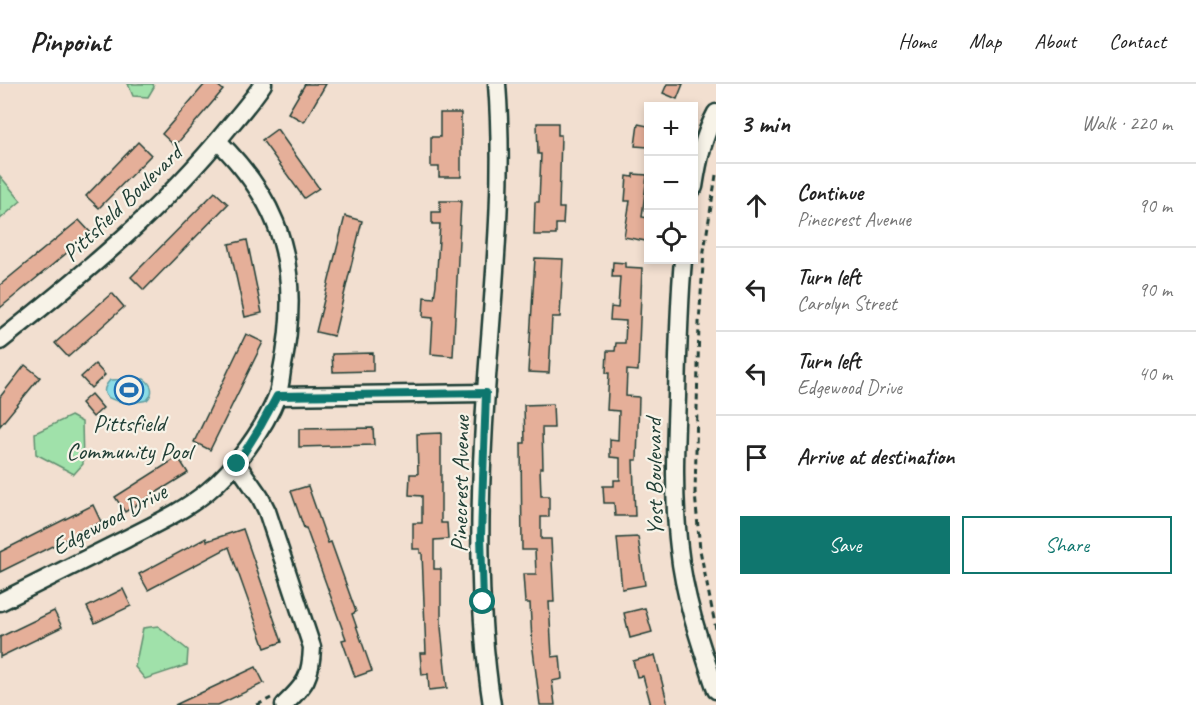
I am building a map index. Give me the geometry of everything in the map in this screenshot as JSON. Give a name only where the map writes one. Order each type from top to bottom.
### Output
[{"type":"street","name":"Pittsfield Boulevard","points":[[0,341],[97,262],[166,198],[218,141],[263,84]]},
{"type":"street","name":"Pinecrest Avenue","points":[[492,705],[483,602],[481,536],[486,393],[500,203],[501,158],[496,84]]},
{"type":"street","points":[[698,165],[704,139],[716,113]]},
{"type":"street","name":"Edgewood Drive","points":[[0,602],[162,521],[207,492],[237,464],[277,396],[290,323],[290,290],[284,258],[276,224],[261,194],[245,169],[218,141]]},
{"type":"street","name":"Yost Boulevard","points":[[683,264],[675,450],[679,548],[689,604],[716,690]]},
{"type":"street","points":[[277,396],[486,393]]},
{"type":"street","points":[[237,464],[267,511],[312,647],[311,666],[303,687],[279,701]]},
{"type":"path","points":[[716,175],[704,251],[699,323],[695,493],[700,550],[716,630]]},
{"type":"path","points":[[257,705],[279,701]]},
{"type":"green space","points":[[128,84],[153,84],[154,87],[148,97],[133,96]]},
{"type":"green space","points":[[0,176],[21,201],[0,219]]},
{"type":"green space","points":[[71,416],[82,422],[83,464],[74,474],[36,454],[35,433]]},
{"type":"green space","points":[[158,626],[188,650],[187,665],[145,679],[135,667],[143,628]]},
{"type":"water","name":"Pittsfield Community Pool","points":[[144,379],[152,389],[147,400],[124,402],[109,398],[105,394],[105,388],[110,380]]},
{"type":"building","points":[[205,84],[216,84],[223,90],[175,146],[162,134]]},
{"type":"building","points":[[305,84],[326,84],[304,122],[288,113]]},
{"type":"building","points":[[667,84],[683,84],[677,99],[663,93]]},
{"type":"building","points":[[440,113],[461,113],[461,177],[439,177],[439,167],[431,167],[431,137],[440,137]]},
{"type":"building","points":[[537,123],[558,123],[558,135],[561,135],[559,208],[564,208],[563,224],[556,224],[556,235],[534,235],[535,202],[539,202],[541,154],[538,154]]},
{"type":"building","points":[[638,124],[644,125],[644,147],[635,146]]},
{"type":"building","points":[[277,129],[319,188],[304,198],[262,140]]},
{"type":"building","points":[[138,142],[151,155],[99,208],[86,196]]},
{"type":"building","points":[[633,174],[644,175],[642,217],[644,217],[644,241],[624,237],[630,201],[625,201],[627,176],[633,177]]},
{"type":"building","points":[[215,192],[228,204],[144,290],[131,277]]},
{"type":"building","points":[[440,201],[461,201],[453,356],[431,354],[433,318],[423,317],[424,297],[434,298],[436,285],[440,224],[432,224],[432,212],[440,212]]},
{"type":"building","points":[[345,216],[362,221],[334,336],[316,332]]},
{"type":"building","points":[[79,220],[91,233],[0,308],[0,285]]},
{"type":"building","points":[[247,240],[262,313],[245,317],[229,244]]},
{"type":"building","points":[[535,258],[563,259],[560,317],[552,317],[549,373],[528,372]]},
{"type":"building","points":[[613,262],[625,263],[625,267],[642,268],[638,371],[627,370],[626,396],[639,397],[637,460],[633,460],[635,516],[615,516],[614,503],[604,503],[603,486],[614,486],[614,480],[620,480],[620,458],[610,457],[610,439],[618,440],[619,411],[607,410],[609,373],[606,373],[607,351],[615,351],[616,343],[625,343],[626,321],[610,320],[611,307],[618,308],[620,277],[612,277]]},
{"type":"building","points":[[112,293],[124,307],[68,357],[55,343]]},
{"type":"building","points":[[246,334],[263,342],[210,450],[194,442]]},
{"type":"building","points":[[373,353],[373,371],[333,372],[332,354]]},
{"type":"building","points":[[95,364],[105,375],[91,388],[81,377]]},
{"type":"building","points":[[25,365],[40,377],[0,426],[0,397]]},
{"type":"building","points":[[91,394],[103,408],[93,417],[81,403]]},
{"type":"building","points":[[553,404],[554,428],[542,428],[541,496],[549,496],[549,517],[541,517],[541,539],[551,539],[554,602],[549,602],[552,657],[560,656],[562,679],[552,681],[555,705],[540,705],[532,642],[530,603],[525,603],[523,574],[536,574],[535,550],[522,550],[521,443],[525,443],[524,405]]},
{"type":"building","points":[[373,428],[374,445],[299,447],[299,429]]},
{"type":"building","points":[[441,433],[441,523],[447,523],[448,539],[434,540],[434,569],[441,569],[441,627],[447,688],[429,690],[428,674],[422,675],[420,653],[426,653],[422,553],[420,549],[413,549],[413,523],[422,523],[422,496],[409,495],[410,474],[418,474],[417,434]]},
{"type":"building","points":[[178,457],[188,473],[125,512],[115,497]]},
{"type":"building","points":[[308,486],[356,612],[352,614],[372,671],[355,677],[342,640],[346,639],[291,491]]},
{"type":"building","points":[[93,505],[101,522],[0,572],[0,552]]},
{"type":"building","points":[[243,529],[282,642],[265,648],[229,547],[148,590],[139,574],[206,538],[207,541]]},
{"type":"building","points":[[638,537],[645,585],[622,589],[617,538]]},
{"type":"building","points":[[123,589],[131,606],[95,623],[87,607]]},
{"type":"building","points":[[645,608],[652,632],[630,638],[624,613]]},
{"type":"building","points":[[54,611],[62,627],[0,657],[0,637]]},
{"type":"building","points":[[655,655],[668,705],[651,705],[643,676],[637,677],[633,661]]},
{"type":"building","points":[[256,667],[264,683],[218,705],[175,705]]},
{"type":"place","name":"Pittsfield Community Pool","points":[[129,390]]},
{"type":"route","points":[[237,464],[277,396],[486,393],[481,536],[483,602]]}]
